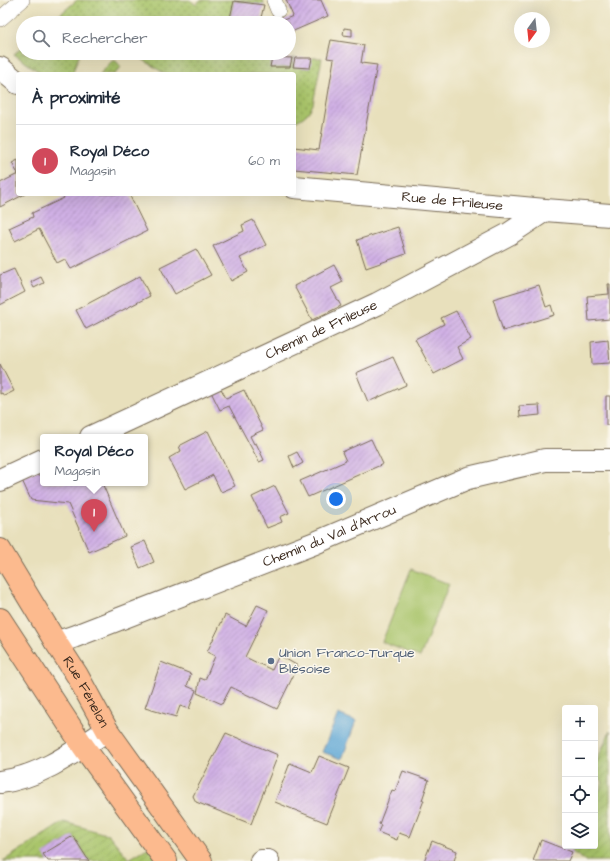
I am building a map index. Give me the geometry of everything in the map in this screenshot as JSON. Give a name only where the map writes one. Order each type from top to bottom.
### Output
[{"type":"main road","name":"Rue Fénelon","points":[[0,550],[76,675],[107,730],[201,861]]},
{"type":"main road","points":[[0,619],[83,746],[166,861]]},
{"type":"street","points":[[0,68],[16,81]]},
{"type":"street","name":"Rue de Frileuse","points":[[296,187],[610,215]]},
{"type":"street","name":"Chemin de Frileuse","points":[[97,434],[377,304],[510,234],[545,210]]},
{"type":"street","name":"Chemin du Val d'Arrou","points":[[55,641],[73,637],[315,543],[468,478],[545,460],[610,460]]},
{"type":"street","points":[[0,480],[40,461]]},
{"type":"street","points":[[0,782],[15,780],[46,769],[107,730]]},
{"type":"street","points":[[261,861],[268,861]]},
{"type":"lane","points":[[0,19],[22,0]]},
{"type":"green space","points":[[77,0],[190,0],[196,5],[200,0],[263,0],[264,5],[234,1],[230,16],[58,16]]},
{"type":"green space","points":[[312,58],[322,58],[313,104],[305,115],[296,121],[296,72],[162,72],[144,60],[271,60],[270,67],[290,67],[292,60],[295,60],[293,67],[309,68]]},
{"type":"green space","points":[[22,60],[77,60],[73,72],[39,72]]},
{"type":"green space","points":[[112,61],[116,61],[121,67],[117,72],[102,72]]},
{"type":"green space","points":[[411,569],[449,584],[420,657],[382,642]]},
{"type":"green space","points":[[610,731],[610,861],[586,861],[572,852],[573,849],[598,849],[598,793],[603,782],[598,778],[598,758]]},
{"type":"green space","points":[[64,822],[109,835],[129,859],[149,847],[159,861],[89,861],[73,836],[44,854],[48,861],[3,861]]},
{"type":"water","points":[[338,714],[356,721],[342,759],[322,752]]},
{"type":"building","points":[[286,0],[321,0],[328,16],[296,30],[296,16],[293,16]]},
{"type":"building","points":[[234,1],[264,5],[261,16],[230,16]]},
{"type":"building","points":[[344,28],[352,29],[352,36],[343,35]]},
{"type":"building","points":[[331,40],[364,45],[361,63],[377,65],[357,175],[296,169],[296,147],[319,150],[334,59],[327,58]]},
{"type":"building","points":[[296,58],[312,58],[310,68],[293,67]]},
{"type":"building","points":[[271,60],[292,60],[290,67],[270,67]]},
{"type":"building","points":[[16,161],[16,170],[12,163]]},
{"type":"building","points":[[16,175],[16,196],[21,196],[0,207],[0,183]]},
{"type":"building","points":[[63,196],[130,196],[147,231],[71,269],[65,259],[57,263],[39,229],[15,241],[9,228],[33,217],[32,213],[64,198]]},
{"type":"building","points":[[253,220],[266,245],[240,258],[248,272],[231,281],[213,246],[244,231],[242,225]]},
{"type":"building","points":[[398,227],[406,254],[366,268],[357,240]]},
{"type":"building","points":[[196,249],[211,275],[175,294],[160,267]]},
{"type":"building","points":[[334,265],[343,282],[331,288],[341,306],[312,320],[294,286]]},
{"type":"building","points":[[14,269],[25,292],[0,305],[0,275]]},
{"type":"building","points":[[140,276],[150,296],[86,329],[76,310]]},
{"type":"building","points":[[41,277],[44,283],[34,288],[31,282]]},
{"type":"building","points":[[608,284],[610,284],[610,319],[589,321],[587,296],[609,294]]},
{"type":"building","points":[[539,285],[546,307],[551,305],[554,315],[503,331],[493,299]]},
{"type":"building","points":[[456,311],[471,339],[457,347],[463,359],[434,374],[415,339],[444,324],[441,318]]},
{"type":"building","points":[[608,340],[610,363],[592,364],[591,342]]},
{"type":"building","points":[[393,357],[406,385],[368,402],[356,373]]},
{"type":"building","points":[[0,364],[14,391],[4,396],[2,393],[0,394]]},
{"type":"building","points":[[219,385],[226,398],[244,390],[263,430],[250,436],[254,444],[256,443],[264,460],[259,462],[229,406],[220,410],[210,390]]},
{"type":"building","points":[[606,396],[610,396],[610,425],[606,425]]},
{"type":"building","points":[[539,405],[540,415],[520,417],[519,406]]},
{"type":"building","points":[[208,431],[235,486],[221,492],[213,475],[185,489],[169,458],[181,451],[179,446]]},
{"type":"building","points":[[371,439],[383,464],[308,497],[300,481],[346,461],[342,452]]},
{"type":"building","points":[[297,452],[303,463],[294,468],[289,456]]},
{"type":"building","points":[[40,468],[40,486],[103,486],[125,536],[89,552],[68,504],[31,500],[21,478]]},
{"type":"building","points":[[275,486],[289,513],[280,517],[282,522],[267,528],[252,497]]},
{"type":"building","points":[[145,541],[154,562],[140,568],[131,547]]},
{"type":"building","points":[[257,605],[268,610],[245,657],[272,670],[279,655],[298,666],[277,709],[231,687],[222,704],[197,693],[200,678],[205,680],[215,656],[207,652],[225,615],[246,626]]},
{"type":"building","points":[[161,662],[191,674],[187,686],[196,690],[189,709],[180,706],[176,717],[145,708]]},
{"type":"building","points":[[226,733],[278,755],[251,824],[196,802],[193,796]]},
{"type":"building","points":[[319,756],[349,768],[327,823],[275,802],[290,763],[312,772]]},
{"type":"building","points":[[403,771],[429,780],[422,800],[424,800],[410,837],[399,833],[397,840],[378,832],[381,825],[379,824],[392,790],[395,791]]},
{"type":"building","points":[[73,836],[89,861],[48,861],[43,854]]},
{"type":"building","points":[[541,840],[572,852],[568,861],[533,861]]},
{"type":"building","points":[[432,841],[457,851],[454,861],[424,861]]},
{"type":"place","name":"Royal Déco","points":[[94,532]]},
{"type":"place","name":"Union Franco-Turque Blésoise","points":[[271,661]]}]
